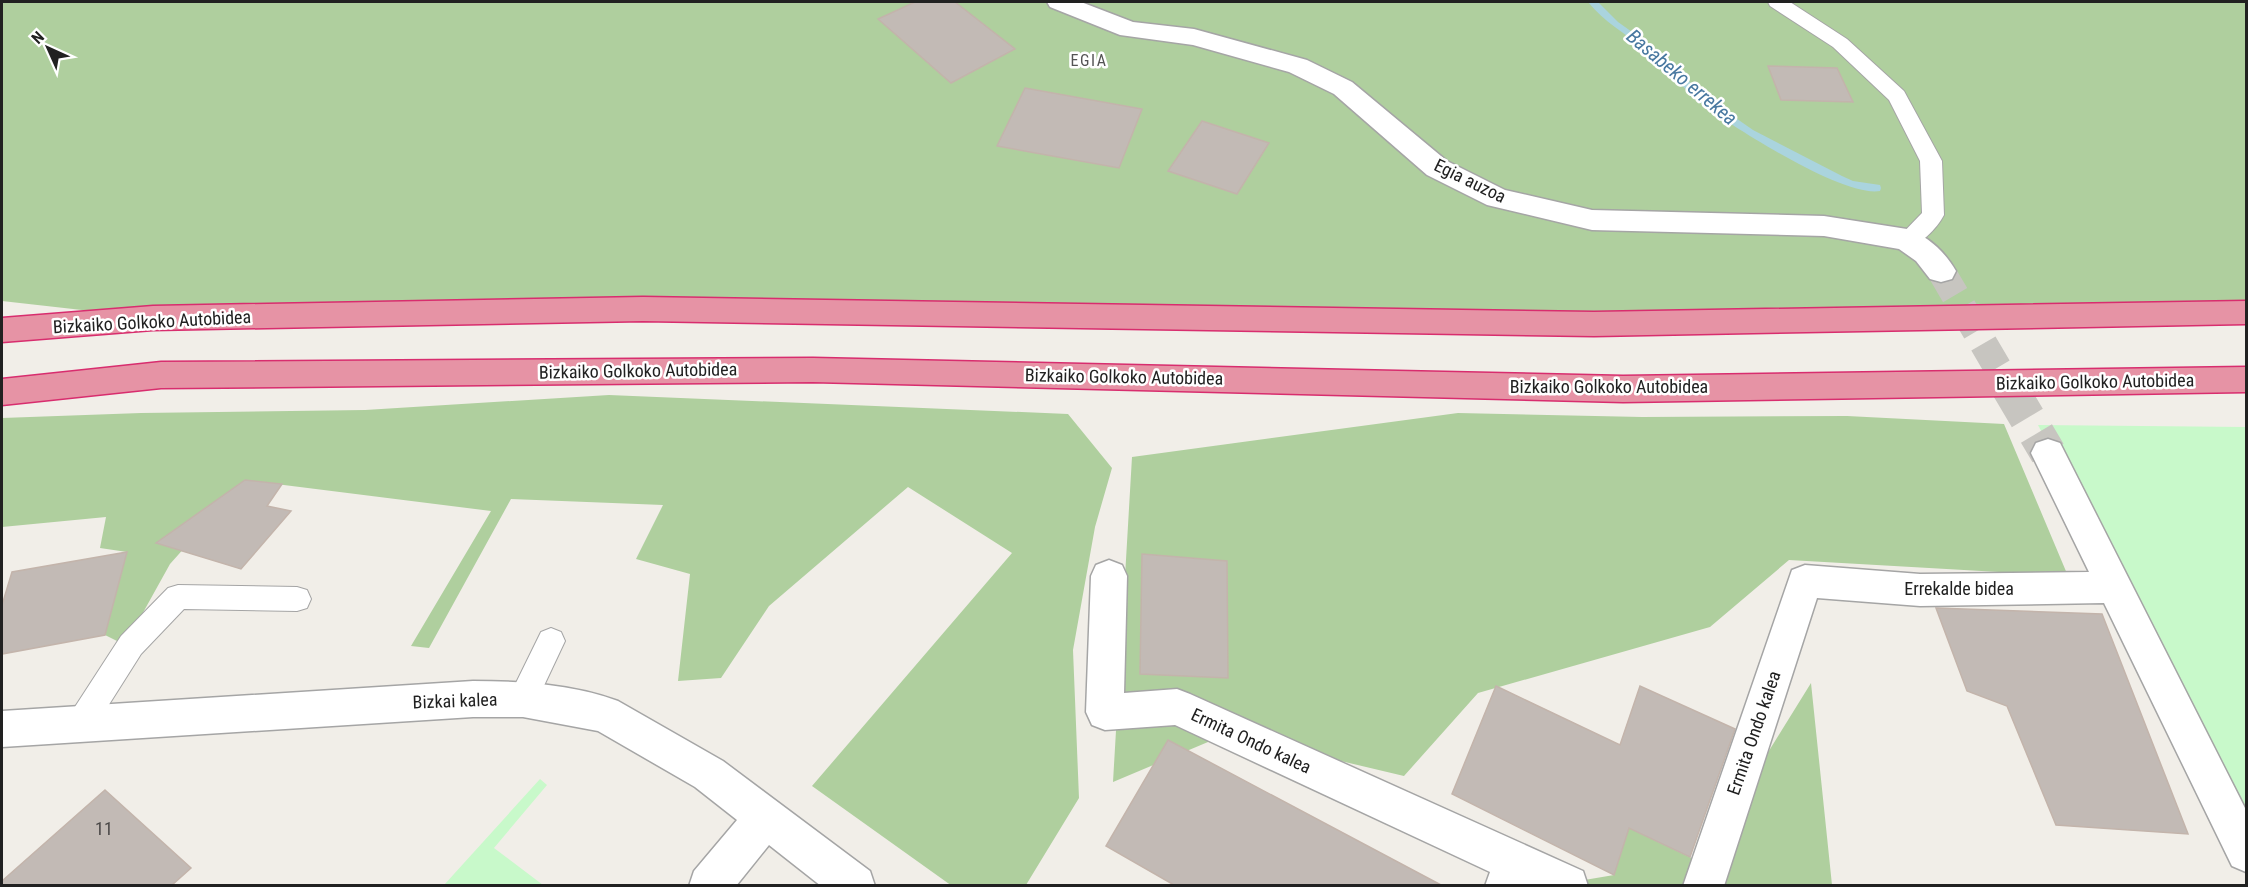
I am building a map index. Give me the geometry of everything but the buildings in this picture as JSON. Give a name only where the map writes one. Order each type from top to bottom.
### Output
[{"type":"highway","name":"Bizkaiko Golkoko Autobidea","points":[[2,330],[153,318],[643,309],[1594,324],[2247,313]]},
{"type":"highway","name":"Bizkaiko Golkoko Autobidea","points":[[2,392],[161,375],[813,370],[1623,389],[2247,380]]},
{"type":"street","name":"Egia auzoa","points":[[1059,2],[1129,29],[1194,38],[1298,66],[1343,87],[1437,168],[1497,198],[1592,220],[1824,226],[1907,240],[1926,253],[1941,271]]},
{"type":"street","points":[[2048,453],[2247,852]]},
{"type":"street","name":"Ermita Ondo kalea","points":[[1109,576],[1105,712],[1177,707],[1509,874],[1568,885]]},
{"type":"street","name":"Errekalde bidea","points":[[1805,581],[1856,588],[1942,591],[2114,587]]},
{"type":"street","name":"Ermita Ondo kalea","points":[[1703,885],[1805,581]]},
{"type":"street","name":"Bizkai kalea","points":[[2,729],[473,699],[523,699],[605,714],[709,774],[855,885]]},
{"type":"street","points":[[709,885],[766,816]]},
{"type":"lane","points":[[1777,2],[1840,43],[1897,96],[1931,161],[1933,215],[1907,240]]},
{"type":"lane","points":[[81,723],[131,645],[178,597],[297,599]]},
{"type":"lane","points":[[523,699],[551,641]]},
{"type":"green space","points":[[2,2],[2246,2],[2246,308],[2202,314],[153,318],[2,301]]},
{"type":"green space","points":[[609,395],[1068,414],[1112,468],[1095,527],[1073,650],[1079,798],[1026,885],[952,886],[812,786],[1012,553],[908,487],[769,606],[721,678],[678,681],[690,574],[636,559],[663,505],[511,499],[429,648],[411,646],[491,511],[245,480],[170,564],[125,645],[105,635],[127,552],[100,548],[106,517],[2,527],[2,418],[141,413],[365,410]]},
{"type":"green space","points":[[1458,413],[1642,417],[1847,416],[2004,424],[2068,576],[1789,560],[1710,627],[1478,693],[1404,776],[1227,734],[1113,782],[1132,457]]},
{"type":"green space","points":[[2038,425],[2246,427],[2246,817]]},
{"type":"green space","points":[[1811,683],[1832,885],[1549,886],[1614,875],[1629,828],[1700,862]]},
{"type":"green space","points":[[540,779],[547,785],[494,848],[543,885],[444,885]]},
{"type":"waterway","name":"Basabeko errekea","points":[[1593,2],[1615,24],[1646,46],[1704,100],[1749,132],[1838,179],[1851,184],[1876,188]]},
{"type":"tunnel","points":[[1941,271],[2010,389]]},
{"type":"tunnel","points":[[2009,387],[2048,453]]},
{"type":"district","name":"EGIA","points":[[1089,60]]}]
